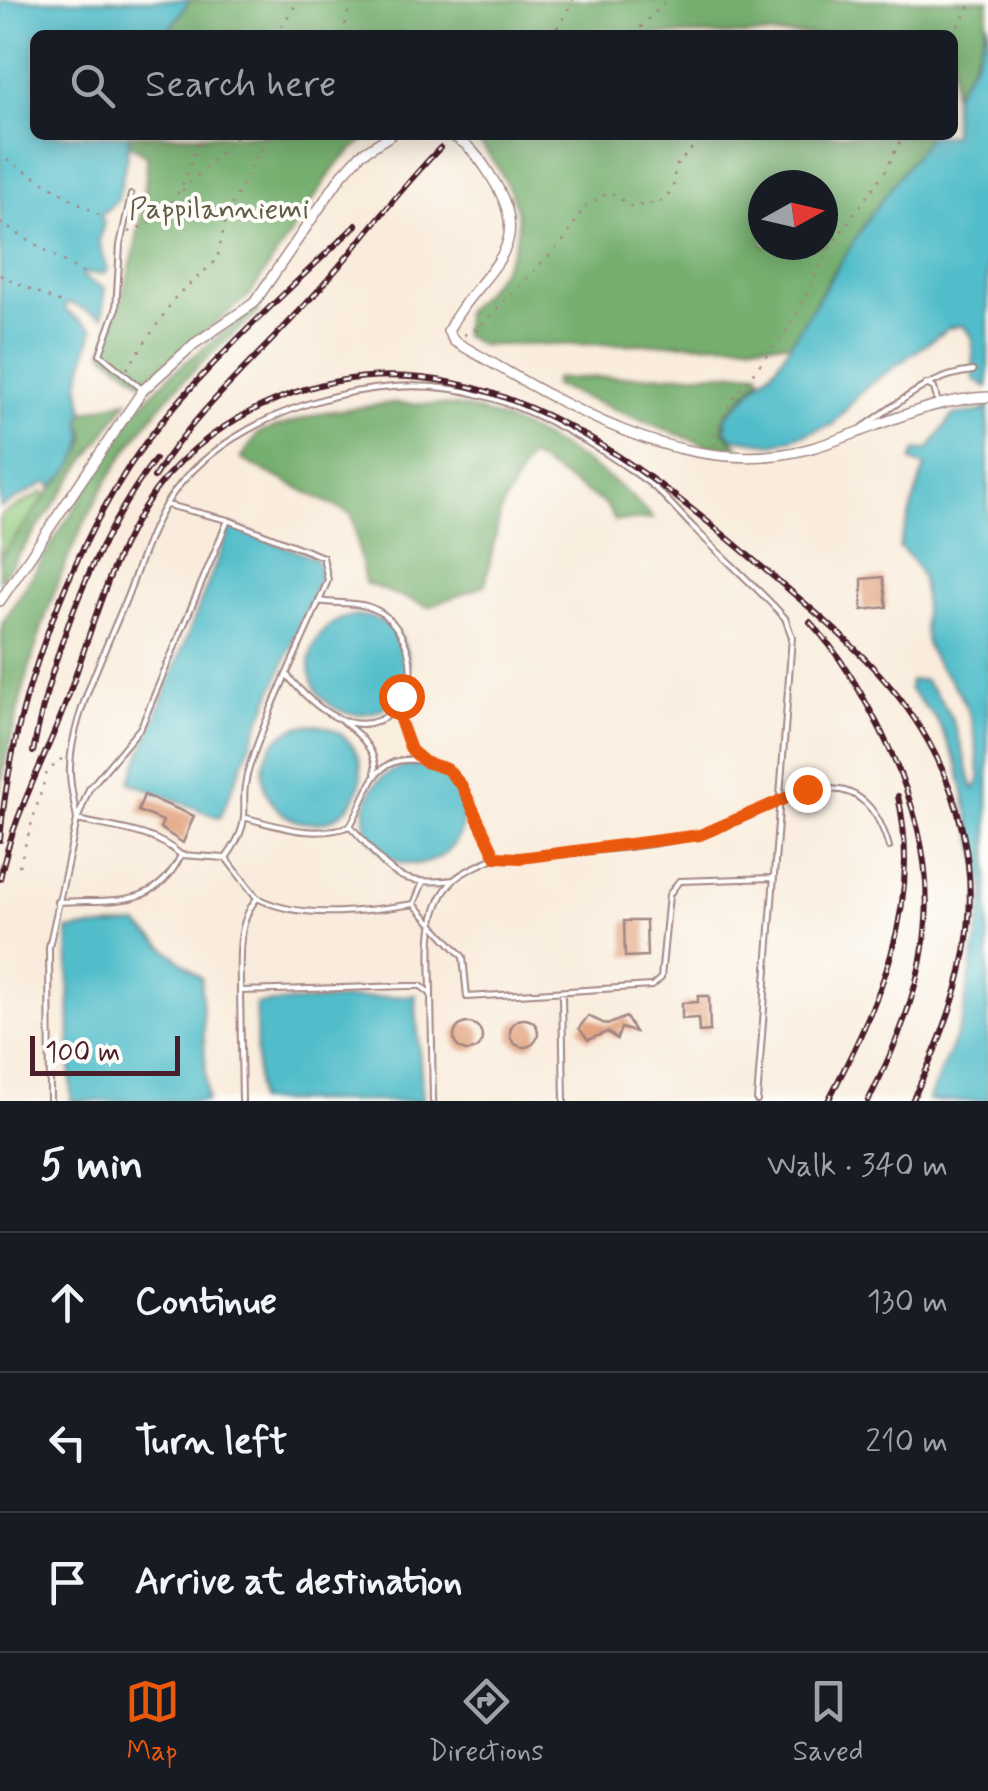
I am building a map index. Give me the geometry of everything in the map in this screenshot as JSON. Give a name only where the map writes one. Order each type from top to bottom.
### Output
[{"type":"street","points":[[0,600],[143,390],[194,344],[254,303],[342,175],[361,154],[383,140]]},
{"type":"street","points":[[456,140],[479,158],[510,209],[511,221],[506,251],[460,306],[448,331],[454,341],[622,430],[720,456],[768,456],[849,436],[938,404],[988,397]]},
{"type":"lane","points":[[131,196],[122,234],[116,310],[100,354],[143,390]]},
{"type":"lane","points":[[849,436],[926,384],[946,374],[972,371]]},
{"type":"lane","points":[[926,384],[934,388],[938,404]]},
{"type":"lane","points":[[77,820],[70,768],[73,748],[135,576],[167,505],[213,451],[294,407],[346,394],[451,389],[478,394],[546,422],[645,480],[785,618],[792,655],[756,1101]]},
{"type":"lane","points":[[167,505],[228,520],[323,557],[328,580],[248,768],[247,818],[243,834],[226,858]]},
{"type":"lane","points":[[50,1101],[49,947],[77,820],[88,789],[141,726],[228,520]]},
{"type":"lane","points":[[320,601],[364,605],[383,614],[408,647],[408,685],[396,709],[371,722],[339,720]]},
{"type":"lane","points":[[287,675],[303,695],[339,720],[376,760],[374,776],[350,826]]},
{"type":"lane","points":[[396,709],[411,750],[425,762]]},
{"type":"lane","points":[[374,776],[402,758],[447,769],[462,786],[496,857]]},
{"type":"lane","points":[[350,826],[382,868],[423,882],[454,880],[496,857],[520,858],[700,835],[807,789],[838,790],[880,814],[889,847]]},
{"type":"lane","points":[[247,818],[317,833],[350,826]]},
{"type":"lane","points":[[77,820],[167,842],[181,854],[226,858],[257,898],[296,910],[414,904]]},
{"type":"lane","points":[[57,902],[152,894],[169,880],[181,854]]},
{"type":"lane","points":[[414,904],[463,957],[466,997],[562,994],[652,986],[661,978],[669,895],[680,881],[774,878]]},
{"type":"lane","points":[[433,1101],[431,924],[454,880]]},
{"type":"lane","points":[[414,904],[423,882]]},
{"type":"lane","points":[[242,1101],[241,933],[246,912],[257,898]]},
{"type":"lane","points":[[240,991],[421,986],[430,994]]},
{"type":"lane","points":[[562,994],[564,1101]]},
{"type":"path","points":[[279,30],[299,0]]},
{"type":"path","points":[[344,30],[351,0]]},
{"type":"path","points":[[554,30],[572,0]]},
{"type":"path","points":[[639,30],[667,0]]},
{"type":"path","points":[[955,30],[974,0]]},
{"type":"path","points":[[181,192],[198,140]]},
{"type":"path","points":[[122,234],[155,222],[233,140]]},
{"type":"path","points":[[122,374],[145,348],[177,294],[216,260],[227,214],[265,140]]},
{"type":"path","points":[[454,341],[479,326],[566,238],[584,207],[610,192],[632,206],[662,201],[673,189],[675,167],[699,140]]},
{"type":"path","points":[[720,456],[713,436],[733,398],[786,332],[833,242],[886,170],[901,140]]},
{"type":"path","points":[[7,160],[99,216]]},
{"type":"path","points":[[0,222],[83,272]]},
{"type":"path","points":[[0,275],[65,306]]},
{"type":"path","points":[[19,866],[47,772],[73,748]]},
{"type":"green space","points":[[190,0],[988,0],[978,50],[958,87],[958,30],[169,30]]},
{"type":"green space","name":"Pappilanniemi","points":[[129,140],[363,140],[337,164],[249,296],[142,382],[103,352],[127,280],[143,206],[147,156]]},
{"type":"green space","points":[[478,140],[926,140],[830,277],[792,343],[480,345],[463,335],[464,312],[504,266],[514,246],[516,207],[508,185]]},
{"type":"green space","points":[[255,308],[259,311],[165,401],[132,443],[78,535],[39,635],[0,790],[2,624],[134,412],[172,373]]},
{"type":"green space","points":[[758,372],[761,377],[725,416],[723,430],[739,447],[705,445],[554,386],[554,379]]},
{"type":"green space","points":[[128,400],[0,581],[0,557],[83,448],[86,435],[80,420],[84,412]]},
{"type":"green space","points":[[393,403],[461,407],[518,426],[594,467],[653,519],[615,521],[606,505],[529,456],[501,510],[485,585],[429,607],[365,583],[352,515],[241,459],[258,433],[325,412]]},
{"type":"green space","points":[[43,492],[47,498],[0,557],[0,516]]},
{"type":"water","points":[[0,0],[190,0],[169,30],[30,30],[30,140],[129,140],[129,144],[118,200],[100,216],[104,222],[99,241],[108,270],[103,274],[83,273],[84,278],[105,288],[103,317],[69,303],[65,305],[66,311],[93,329],[79,382],[84,412],[78,457],[51,487],[47,482],[0,508]]},
{"type":"water","points":[[988,23],[988,387],[974,380],[972,338],[963,325],[949,328],[866,387],[832,425],[774,444],[732,438],[726,430],[726,416],[777,365],[871,214],[926,140],[958,140],[958,87],[976,59]]},
{"type":"water","points":[[988,406],[988,1101],[928,1101],[962,1022],[985,893],[958,765],[937,720],[909,689],[910,681],[923,680],[943,704],[956,730],[973,789],[980,781],[967,708],[931,654],[924,626],[923,585],[912,560],[899,547],[925,466],[911,461],[915,451],[929,449],[953,415],[983,411]]},
{"type":"water","points":[[231,525],[316,559],[321,574],[220,818],[130,782]]},
{"type":"water","points":[[359,616],[378,620],[393,631],[404,646],[408,665],[404,684],[393,699],[378,710],[359,714],[340,710],[325,699],[314,684],[310,665],[314,646],[325,631],[340,620]]},
{"type":"water","points":[[312,725],[331,729],[346,740],[357,755],[361,774],[357,793],[346,808],[331,819],[312,823],[293,819],[278,808],[267,793],[263,774],[267,755],[278,740],[293,729]]},
{"type":"water","points":[[414,766],[433,770],[448,781],[459,796],[463,815],[459,834],[448,849],[433,860],[414,864],[395,860],[380,849],[369,834],[365,815],[369,796],[380,781],[395,770]]},
{"type":"water","points":[[137,924],[201,978],[207,1101],[71,1101],[68,930]]},
{"type":"water","points":[[415,995],[423,1101],[257,1101],[256,1004]]},
{"type":"building","points":[[883,577],[887,607],[862,610],[862,579]]},
{"type":"building","points":[[144,795],[194,816],[183,843],[160,828],[163,821],[138,811]]},
{"type":"building","points":[[624,921],[646,921],[647,956],[625,957]]},
{"type":"building","points":[[698,996],[709,996],[710,1031],[699,1032],[698,1018],[682,1019],[682,1003],[698,1002]]},
{"type":"building","points":[[588,1016],[607,1025],[626,1017],[635,1032],[621,1028],[617,1039],[607,1032],[588,1040],[579,1028]]},
{"type":"building","points":[[524,1019],[534,1023],[538,1033],[534,1043],[524,1047],[514,1043],[510,1033],[514,1023]]},
{"type":"building","points":[[468,1023],[478,1027],[482,1037],[478,1047],[468,1051],[458,1047],[454,1037],[458,1027]]},
{"type":"railway","points":[[154,477],[206,409],[322,286],[440,148]]},
{"type":"railway","points":[[0,840],[7,786],[33,675],[75,564],[102,512],[131,464],[185,394],[356,225]]},
{"type":"railway","points":[[0,879],[20,814],[64,708],[113,568],[139,515],[181,461],[211,436],[262,406],[346,380],[410,377],[472,387],[532,409],[590,439],[699,515],[851,645],[908,710],[931,746],[950,787],[963,833],[970,904],[967,938],[952,1004],[912,1101]]},
{"type":"railway","points":[[33,752],[52,675],[78,598],[113,526],[155,459]]},
{"type":"railway","points":[[810,622],[849,674],[881,731],[918,829],[925,874],[921,962],[909,1006],[868,1101]]},
{"type":"railway","points":[[828,1101],[879,992],[900,916],[905,877],[898,796]]},
{"type":"route","points":[[401,696],[396,709],[411,750],[425,762],[447,769],[462,786],[496,857],[520,858],[700,835],[807,789]]}]
